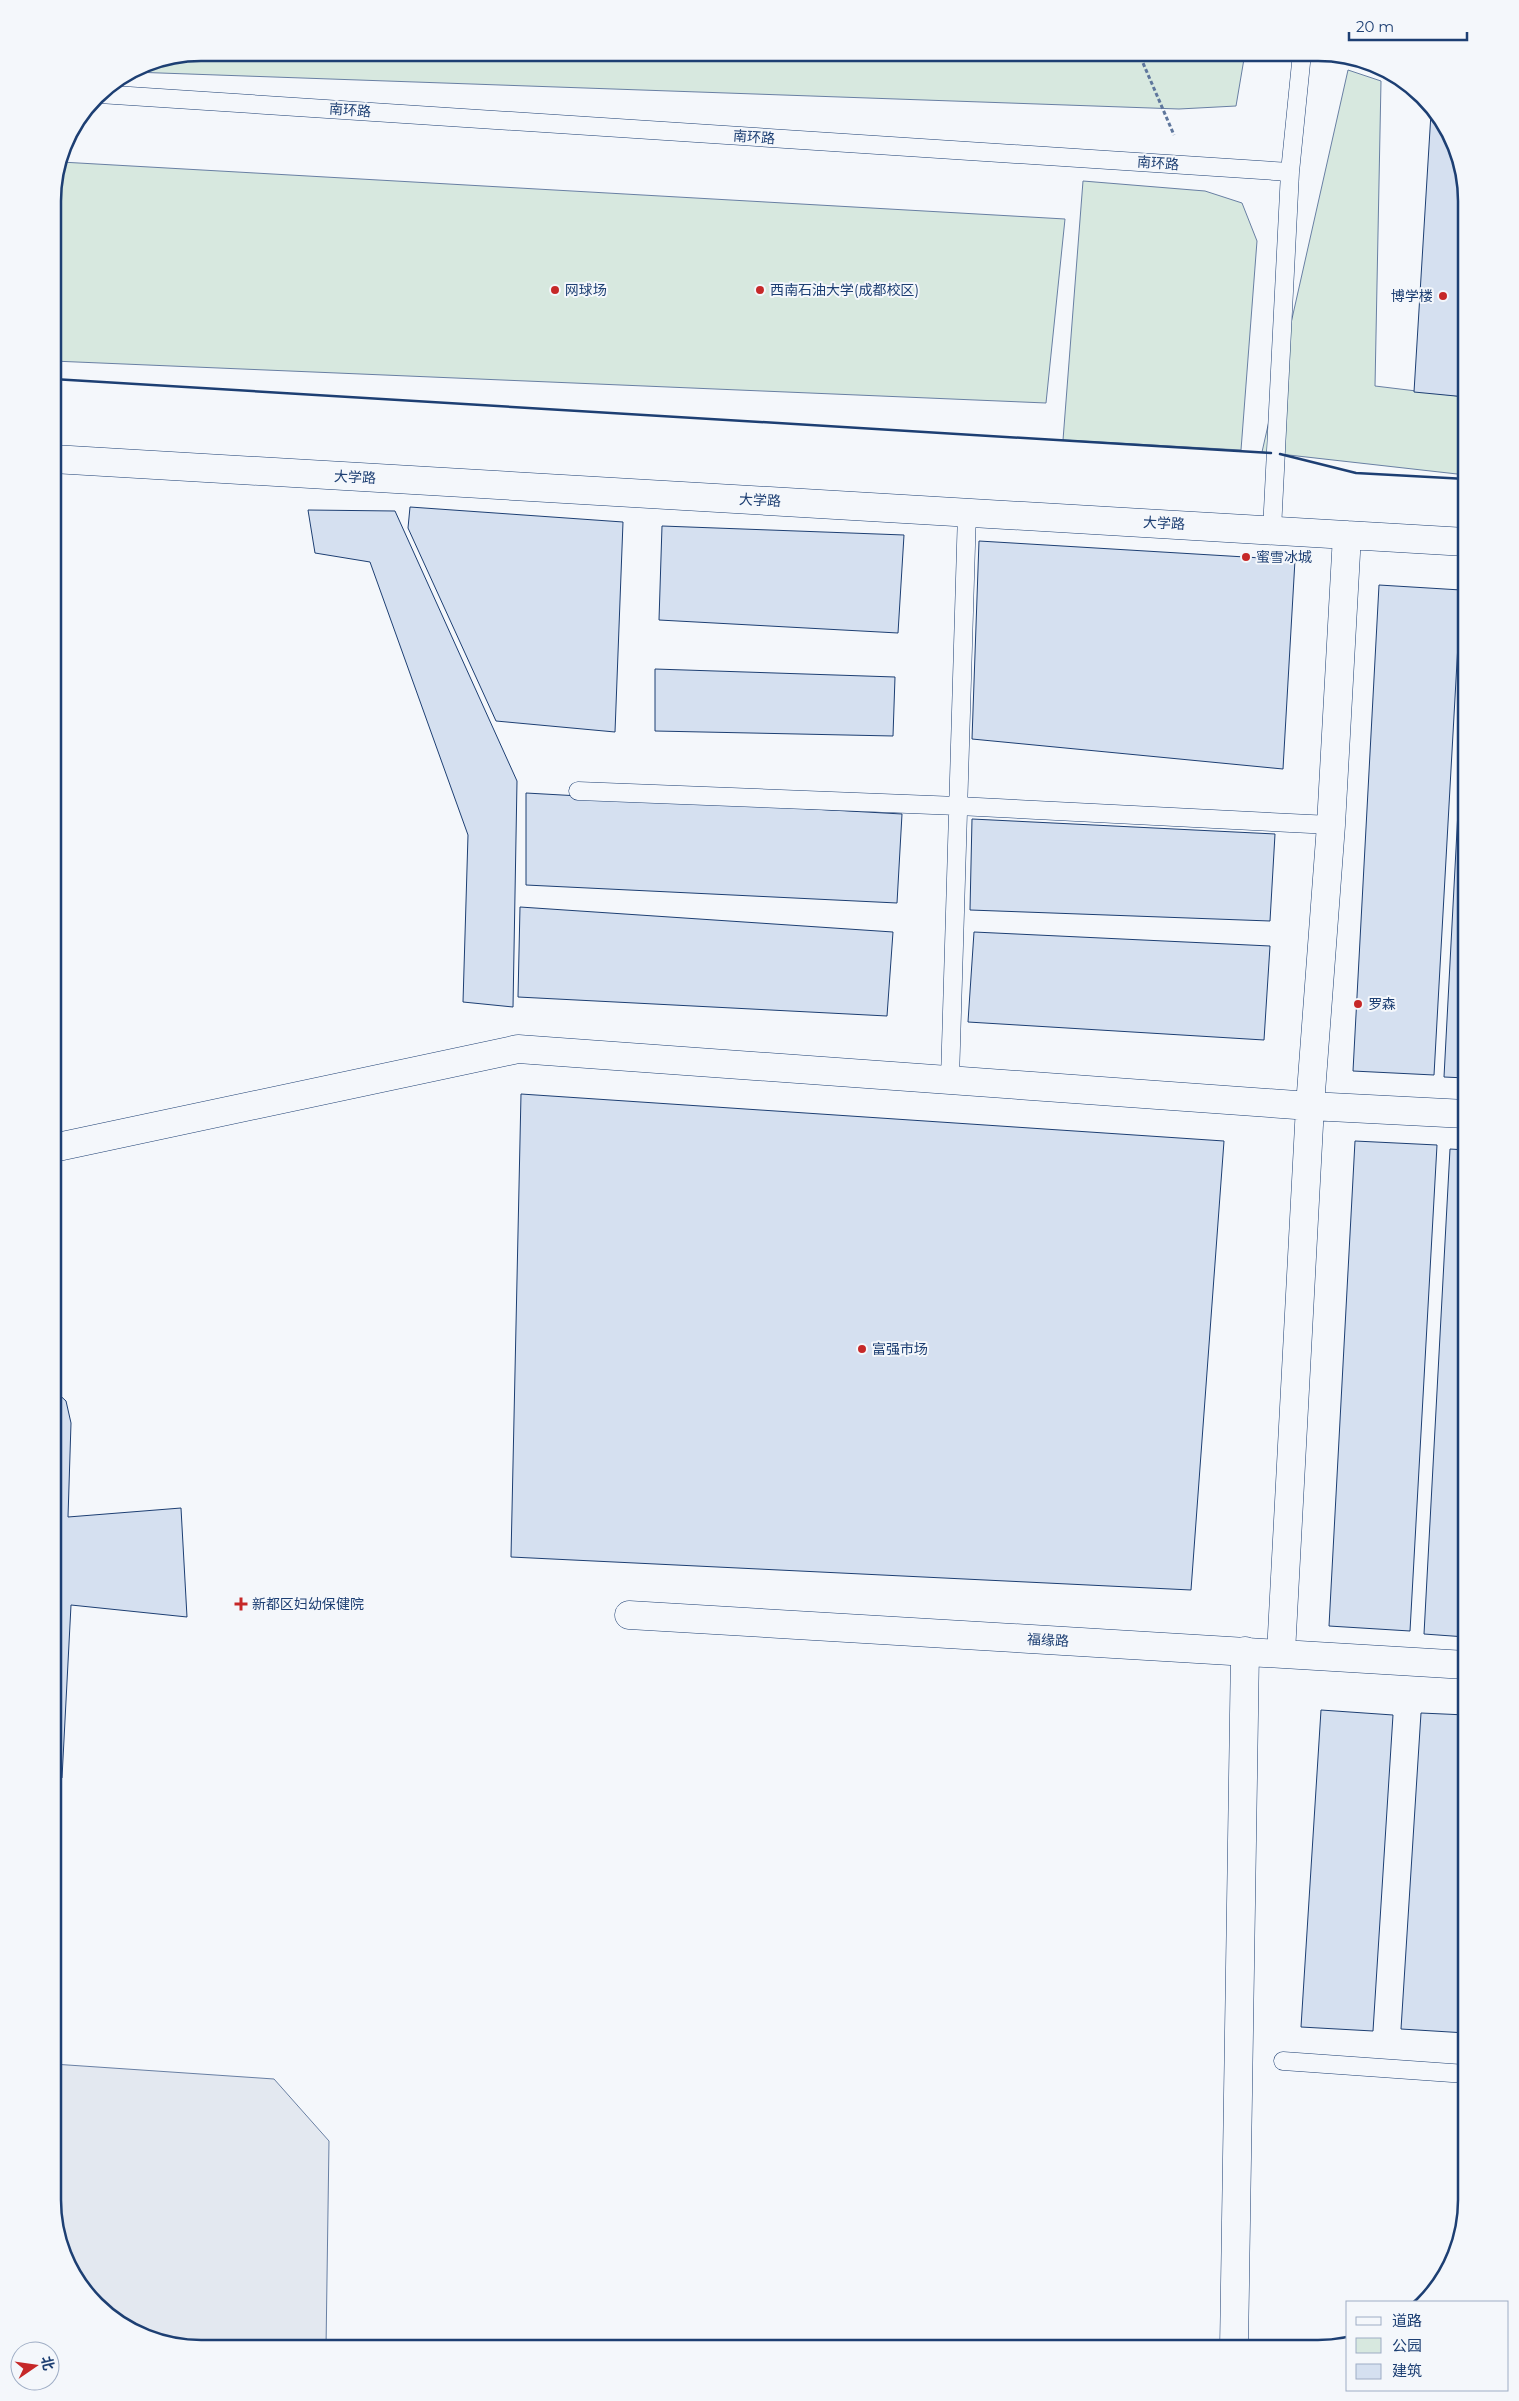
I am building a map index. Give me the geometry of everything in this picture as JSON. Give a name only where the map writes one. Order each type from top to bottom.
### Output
[{"type":"street","name":"大学路","points":[[62,460],[1458,542]]},
{"type":"street","points":[[1280,1654],[1310,1106],[1331,825],[1348,536]]},
{"type":"street","points":[[62,1146],[518,1049],[1310,1106],[1458,1114]]},
{"type":"street","name":"福缘路","points":[[629,1615],[1458,1665]]},
{"type":"street","points":[[1234,2340],[1244,1651]]},
{"type":"lane","points":[[1272,530],[1290,172],[1301,62]]},
{"type":"lane","name":"南环路","points":[[110,95],[1290,172]]},
{"type":"lane","points":[[950,1079],[967,512]]},
{"type":"lane","points":[[578,791],[958,806],[1331,825]]},
{"type":"lane","points":[[1283,2061],[1458,2073]]},
{"type":"path","points":[[1143,62],[1187,165]]},
{"type":"green space","points":[[201,61],[1243,62],[1236,106],[1179,109],[146,72],[183,62]]},
{"type":"green space","points":[[1348,70],[1381,81],[1375,386],[1458,396],[1458,474],[1262,452]]},
{"type":"green space","name":"网球场","points":[[67,162],[1065,219],[1046,403],[62,361],[62,183],[66,165]]},
{"type":"green space","points":[[1083,181],[1205,191],[1242,203],[1257,241],[1241,450],[1063,440]]},
{"type":"shaded area","points":[[61,2065],[274,2079],[329,2141],[326,2339],[192,2339],[156,2332],[123,2316],[109,2305],[85,2278],[76,2262],[69,2245],[62,2218]]},
{"type":"building","name":"博学楼","points":[[1431,119],[1443,139],[1450,156],[1457,183],[1458,396],[1414,392]]},
{"type":"building","points":[[410,507],[623,522],[615,732],[496,721],[408,528]]},
{"type":"building","points":[[308,510],[395,511],[517,781],[513,1007],[463,1002],[468,835],[370,562],[315,553]]},
{"type":"building","points":[[662,526],[904,535],[898,633],[659,620]]},
{"type":"building","points":[[979,541],[1295,560],[1283,769],[972,739]]},
{"type":"building","points":[[1379,585],[1458,590],[1458,644],[1434,1075],[1353,1071]]},
{"type":"building","points":[[655,669],[895,677],[893,736],[655,731]]},
{"type":"building","points":[[526,793],[902,814],[897,903],[526,885]]},
{"type":"building","points":[[1458,811],[1458,1078],[1444,1077]]},
{"type":"building","points":[[972,819],[1275,834],[1270,921],[970,910]]},
{"type":"building","points":[[520,907],[893,932],[887,1016],[518,997]]},
{"type":"building","points":[[974,932],[1270,946],[1264,1040],[968,1022]]},
{"type":"building","name":"富强市场","points":[[521,1094],[1224,1141],[1191,1590],[511,1557]]},
{"type":"building","points":[[1355,1141],[1437,1145],[1410,1631],[1329,1626]]},
{"type":"building","points":[[1450,1149],[1458,1150],[1458,1636],[1424,1634]]},
{"type":"building","points":[[61,1397],[66,1401],[71,1423],[68,1517],[181,1508],[187,1617],[71,1605],[62,1778]]},
{"type":"building","points":[[1321,1710],[1393,1715],[1373,2031],[1301,2027]]},
{"type":"building","points":[[1421,1713],[1458,1715],[1458,2033],[1401,2029]]},
{"type":"wall","points":[[62,380],[1271,453]]},
{"type":"wall","points":[[1280,454],[1356,473],[1458,479]]},
{"type":"place","name":"网球场","points":[[555,290]]},
{"type":"place","name":"西南石油大学(成都校区)","points":[[760,290]]},
{"type":"place","name":"博学楼","points":[[1443,296]]},
{"type":"place","name":"蜜雪冰城","points":[[1246,557]]},
{"type":"place","name":"罗森","points":[[1358,1004]]},
{"type":"place","name":"富强市场","points":[[862,1349]]},
{"type":"place","name":"新都区妇幼保健院","points":[[241,1604]]}]
